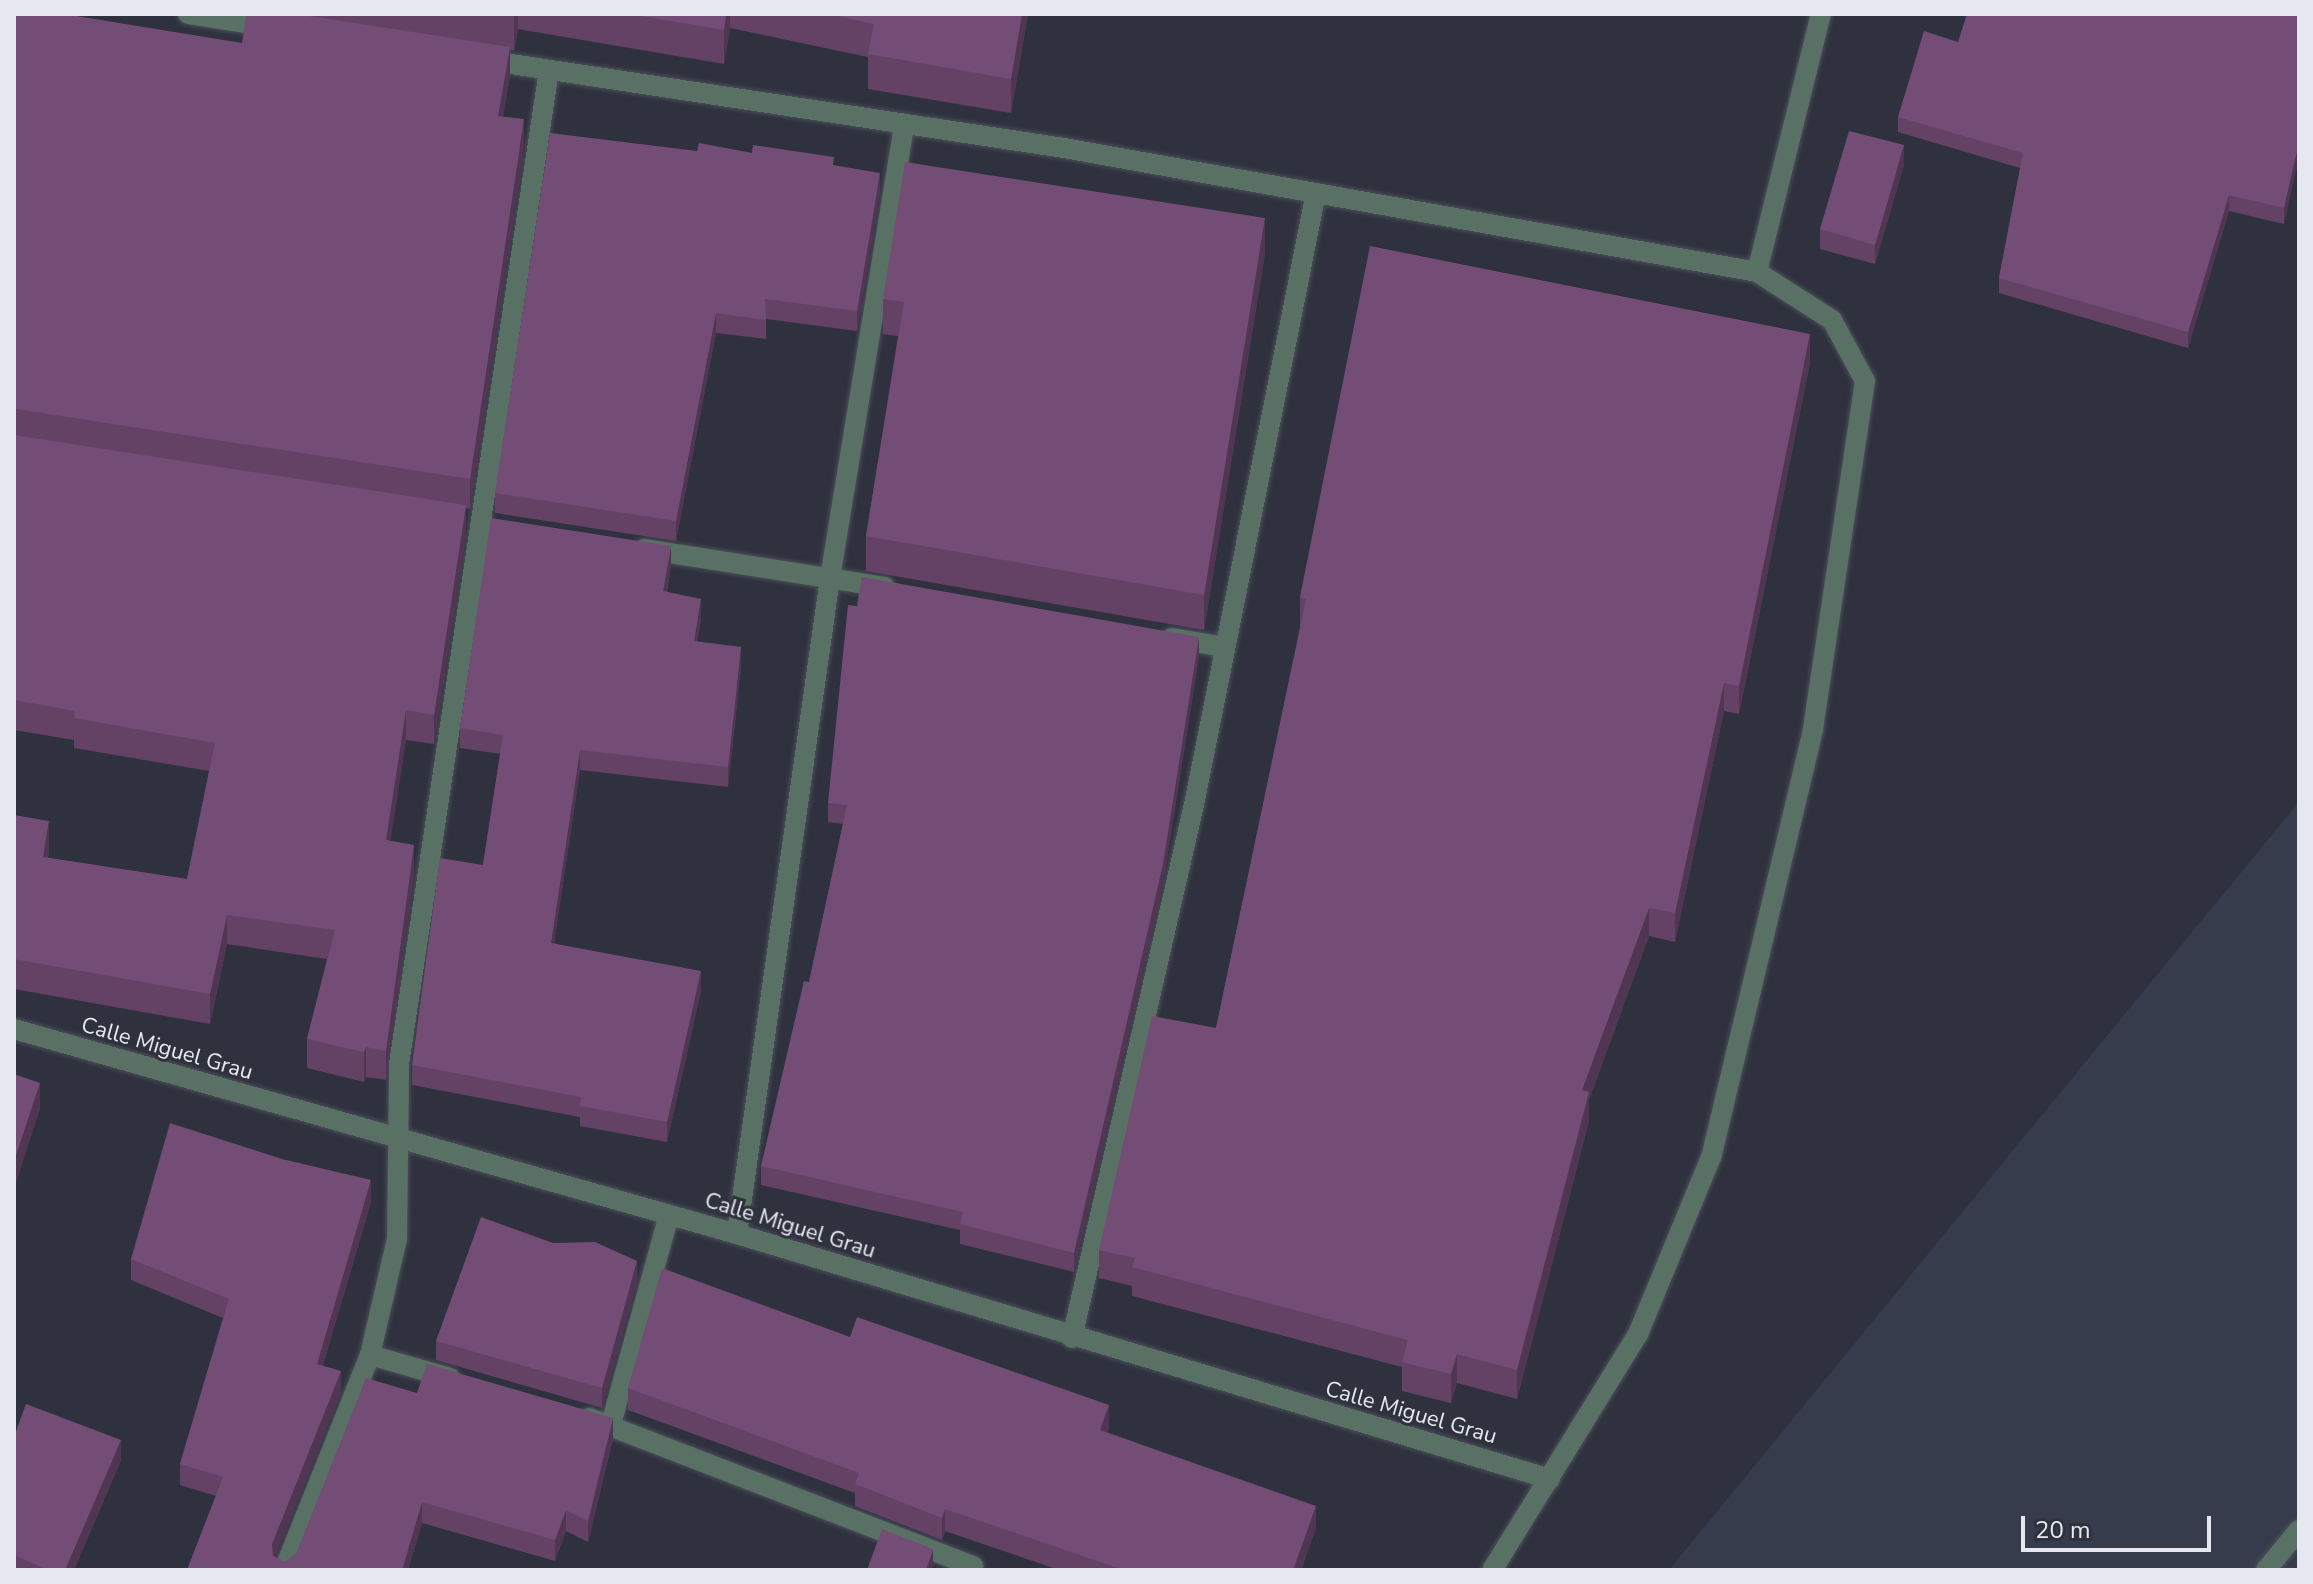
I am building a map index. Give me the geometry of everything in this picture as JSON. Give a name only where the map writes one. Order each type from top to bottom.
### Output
[{"type":"street","points":[[188,14],[298,31]]},
{"type":"street","points":[[1757,272],[1821,14]]},
{"type":"street","points":[[471,58],[904,124],[1316,193],[1757,272],[1832,320],[1865,381],[1813,730],[1711,1157],[1638,1334],[1492,1570]]},
{"type":"street","points":[[284,1570],[370,1355],[397,1239],[399,1064],[549,70]]},
{"type":"street","points":[[737,1234],[830,578],[904,124]]},
{"type":"street","points":[[1072,1338],[1188,830],[1316,193]]},
{"type":"street","points":[[617,545],[909,592]]},
{"type":"street","points":[[1145,633],[1224,647]]},
{"type":"street","name":"Calle Miguel Grau","points":[[14,1029],[399,1142],[737,1234],[1072,1338],[1550,1479]]},
{"type":"street","points":[[611,1424],[669,1215]]},
{"type":"street","points":[[370,1355],[475,1385]]},
{"type":"street","points":[[566,1411],[611,1424],[973,1566]]},
{"type":"street","points":[[2266,1570],[2299,1530]]},
{"type":"shaded area","points":[[2299,802],[2299,1570],[1669,1570],[2211,909]]},
{"type":"building","points":[[14,14],[64,14],[242,43],[247,14],[296,14],[510,47],[498,116],[524,119],[470,479],[14,410]]},
{"type":"building","points":[[630,14],[726,14],[724,30]]},
{"type":"building","points":[[828,14],[1022,14],[1011,79],[868,54],[874,24]]},
{"type":"building","points":[[1967,14],[2299,14],[2299,143],[2284,208],[2229,195],[2188,332],[1999,278],[2023,153],[1898,117],[1924,31],[1958,42]]},
{"type":"building","points":[[1849,131],[1904,145],[1875,245],[1820,229]]},
{"type":"building","points":[[550,133],[697,151],[699,143],[752,153],[753,145],[834,157],[833,165],[880,173],[857,311],[765,299],[766,320],[716,313],[676,521],[495,493]]},
{"type":"building","points":[[905,162],[1265,218],[1204,595],[866,536],[904,302],[883,299]]},
{"type":"building","points":[[1370,246],[1810,334],[1739,686],[1724,683],[1675,913],[1649,908],[1582,1090],[1589,1092],[1517,1370],[1457,1354],[1451,1374],[1402,1362],[1408,1340],[1132,1267],[1135,1258],[1099,1250],[1152,1016],[1216,1028],[1306,599],[1300,597]]},
{"type":"building","points":[[14,435],[466,505],[434,715],[406,710],[386,840],[414,845],[386,1051],[366,1047],[364,1052],[307,1039],[335,930],[227,915],[210,994],[14,959],[14,815],[49,821],[43,857],[187,879],[215,743],[74,718],[75,711],[14,700]]},
{"type":"building","points":[[491,518],[671,546],[663,591],[701,599],[694,641],[741,647],[728,767],[580,750],[551,943],[701,971],[667,1122],[580,1106],[581,1097],[412,1065],[440,858],[483,865],[503,735],[460,728]]},
{"type":"building","points":[[862,577],[1199,637],[1163,864],[1074,1253],[960,1224],[963,1212],[761,1166],[804,981],[809,982],[847,805],[828,803],[848,605],[857,606]]},
{"type":"building","points":[[14,1074],[40,1083],[14,1162]]},
{"type":"building","points":[[170,1123],[282,1159],[371,1180],[317,1364],[341,1371],[272,1544],[273,1556],[285,1562],[296,1554],[366,1378],[417,1393],[427,1364],[613,1418],[588,1521],[566,1510],[555,1540],[422,1502],[402,1570],[187,1570],[223,1477],[180,1464],[229,1299],[131,1259]]},
{"type":"building","points":[[481,1217],[553,1243],[595,1242],[637,1261],[602,1388],[436,1341]]},
{"type":"building","points":[[662,1268],[850,1337],[857,1317],[1109,1405],[1100,1430],[1316,1506],[1293,1570],[1124,1570],[945,1509],[942,1518],[855,1484],[859,1473],[628,1388]]},
{"type":"building","points":[[26,1404],[121,1440],[65,1570],[48,1570],[14,1555],[14,1437]]},
{"type":"building","points":[[882,1529],[933,1549],[926,1570],[867,1570]]}]
